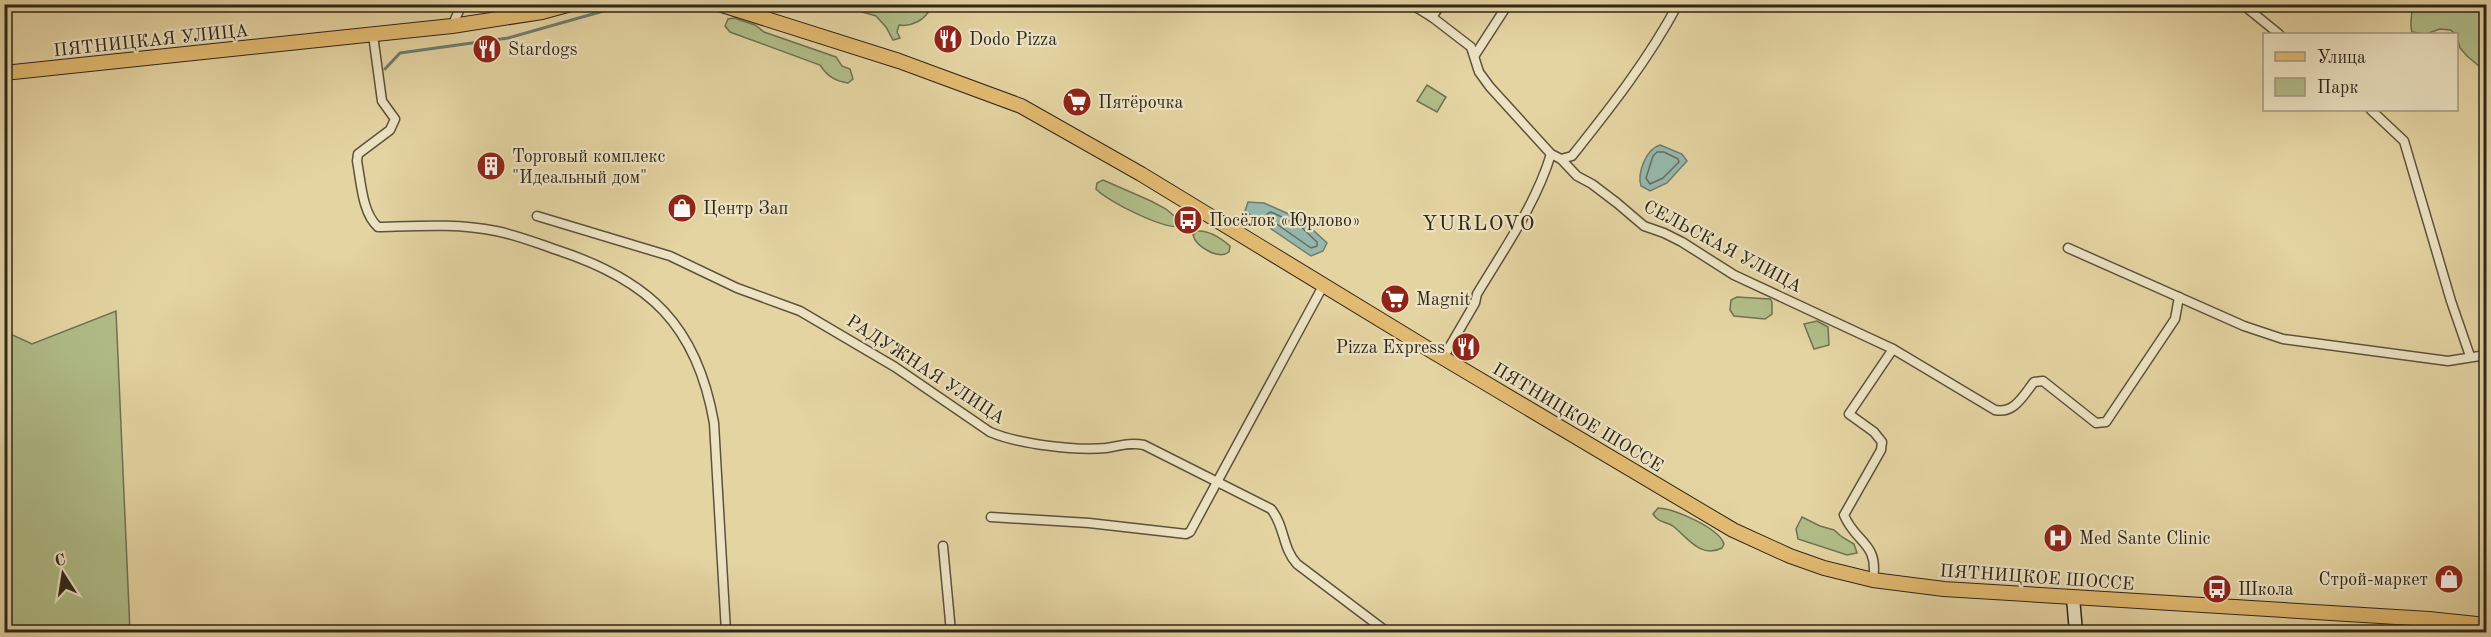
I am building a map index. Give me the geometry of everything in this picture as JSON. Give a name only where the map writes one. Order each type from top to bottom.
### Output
[{"type":"main road","points":[[373,35],[452,27],[571,4]]},
{"type":"main road","name":"ПЯТНИЦКОЕ ШОССЕ","points":[[720,4],[899,61],[1020,106],[1141,174],[1443,358],[1733,530],[1790,556],[1874,580],[1944,589],[2395,617],[2487,625]]},
{"type":"main road","name":"ПЯТНИЦКАЯ УЛИЦА","points":[[4,73],[373,35]]},
{"type":"street","points":[[452,27],[462,4]]},
{"type":"street","points":[[488,4],[513,17]]},
{"type":"street","name":"СЕЛЬСКАЯ УЛИЦА","points":[[1411,4],[1471,47],[1479,72],[1490,87],[1551,154],[1561,159],[1577,176],[1592,184],[1644,226],[1664,233],[1734,275],[1893,349],[1995,410],[2001,412],[2013,408],[2034,382],[2043,381],[2096,423],[2106,422],[2175,319],[2180,297]]},
{"type":"street","points":[[1432,17],[1441,4]]},
{"type":"street","points":[[1475,55],[1508,4]]},
{"type":"street","points":[[1561,159],[1572,156],[1628,86],[1658,42],[1678,4]]},
{"type":"street","points":[[2242,4],[2278,33]]},
{"type":"street","points":[[373,35],[381,100],[395,119],[390,130],[358,154],[357,161],[368,213],[374,224],[378,227],[460,226],[496,231],[591,261],[625,279],[647,295],[665,312],[684,337],[697,360],[709,395],[714,423],[726,633]]},
{"type":"street","points":[[2372,111],[2404,141],[2451,301],[2470,356]]},
{"type":"street","points":[[1443,358],[1475,303],[1477,294],[1530,205],[1545,174],[1551,154]]},
{"type":"street","name":"РАДУЖНАЯ УЛИЦА","points":[[537,216],[670,256],[737,288],[800,311],[896,367],[990,432],[1006,439],[1075,448],[1105,448],[1133,443],[1144,445],[1271,509],[1278,518],[1288,555],[1387,633]]},
{"type":"street","points":[[2068,248],[2244,326],[2283,339],[2448,361],[2487,355]]},
{"type":"street","points":[[991,517],[1089,523],[1186,534],[1193,528],[1219,483],[1323,285]]},
{"type":"street","points":[[1874,580],[1876,564],[1872,553],[1844,515],[1881,450],[1882,442],[1874,432],[1849,414],[1893,349]]},
{"type":"street","points":[[944,546],[951,633]]},
{"type":"street","points":[[2073,598],[2076,633]]},
{"type":"green space","points":[[927,4],[930,8],[925,16],[913,24],[899,25],[897,32],[900,38],[893,40],[886,27],[876,16],[838,5],[878,5],[891,8],[893,5]]},
{"type":"green space","points":[[2412,5],[2486,5],[2486,72],[2460,48],[2458,33],[2440,29],[2429,33],[2412,32]]},
{"type":"green space","points":[[734,18],[755,25],[764,32],[836,57],[842,66],[850,69],[853,79],[848,83],[839,81],[829,75],[820,65],[730,32],[725,26],[728,19]]},
{"type":"green space","points":[[1427,85],[1446,97],[1437,112],[1417,101]]},
{"type":"green space","points":[[1103,180],[1166,209],[1180,221],[1181,226],[1150,220],[1112,201],[1096,189],[1097,183]]},
{"type":"green space","points":[[1197,231],[1211,233],[1219,238],[1230,246],[1229,252],[1220,254],[1203,248],[1193,235]]},
{"type":"green space","points":[[1737,297],[1770,299],[1772,314],[1765,319],[1734,316],[1730,310],[1731,300]]},
{"type":"green space","points":[[116,311],[130,632],[5,632],[5,320],[8,333],[32,344]]},
{"type":"green space","points":[[1817,321],[1828,327],[1829,345],[1814,349],[1804,324]]},
{"type":"green space","points":[[1658,508],[1685,516],[1705,526],[1720,538],[1724,544],[1722,548],[1708,551],[1695,546],[1673,526],[1655,517],[1653,514]]},
{"type":"green space","points":[[1802,517],[1834,530],[1854,544],[1857,553],[1847,555],[1798,539],[1796,529]]},
{"type":"water","points":[[1660,145],[1682,154],[1687,161],[1667,183],[1650,191],[1641,186],[1640,175],[1647,156]]},
{"type":"water","points":[[1248,202],[1264,203],[1302,220],[1327,243],[1323,251],[1311,256],[1245,211]]},
{"type":"waterway","points":[[385,69],[400,53],[508,38],[621,6]]},
{"type":"place","name":"Dodo Pizza","points":[[948,39]]},
{"type":"place","name":"Stardogs","points":[[487,49]]},
{"type":"place","name":"Пятёрочка","points":[[1077,102]]},
{"type":"place","name":"Торговый комплекс \"Идеальный дом\"","points":[[491,166]]},
{"type":"place","name":"Центр Зап","points":[[682,208]]},
{"type":"place","name":"Посёлок «Юрлово»","points":[[1188,220]]},
{"type":"place","name":"Magnit","points":[[1395,299]]},
{"type":"place","name":"Pizza Express","points":[[1466,347]]},
{"type":"place","name":"Med Sante Clinic","points":[[2058,538]]},
{"type":"place","name":"Строй-маркет","points":[[2449,579]]},
{"type":"place","name":"Школа","points":[[2217,589]]},
{"type":"district","name":"YURLOVO","points":[[1479,223]]}]
